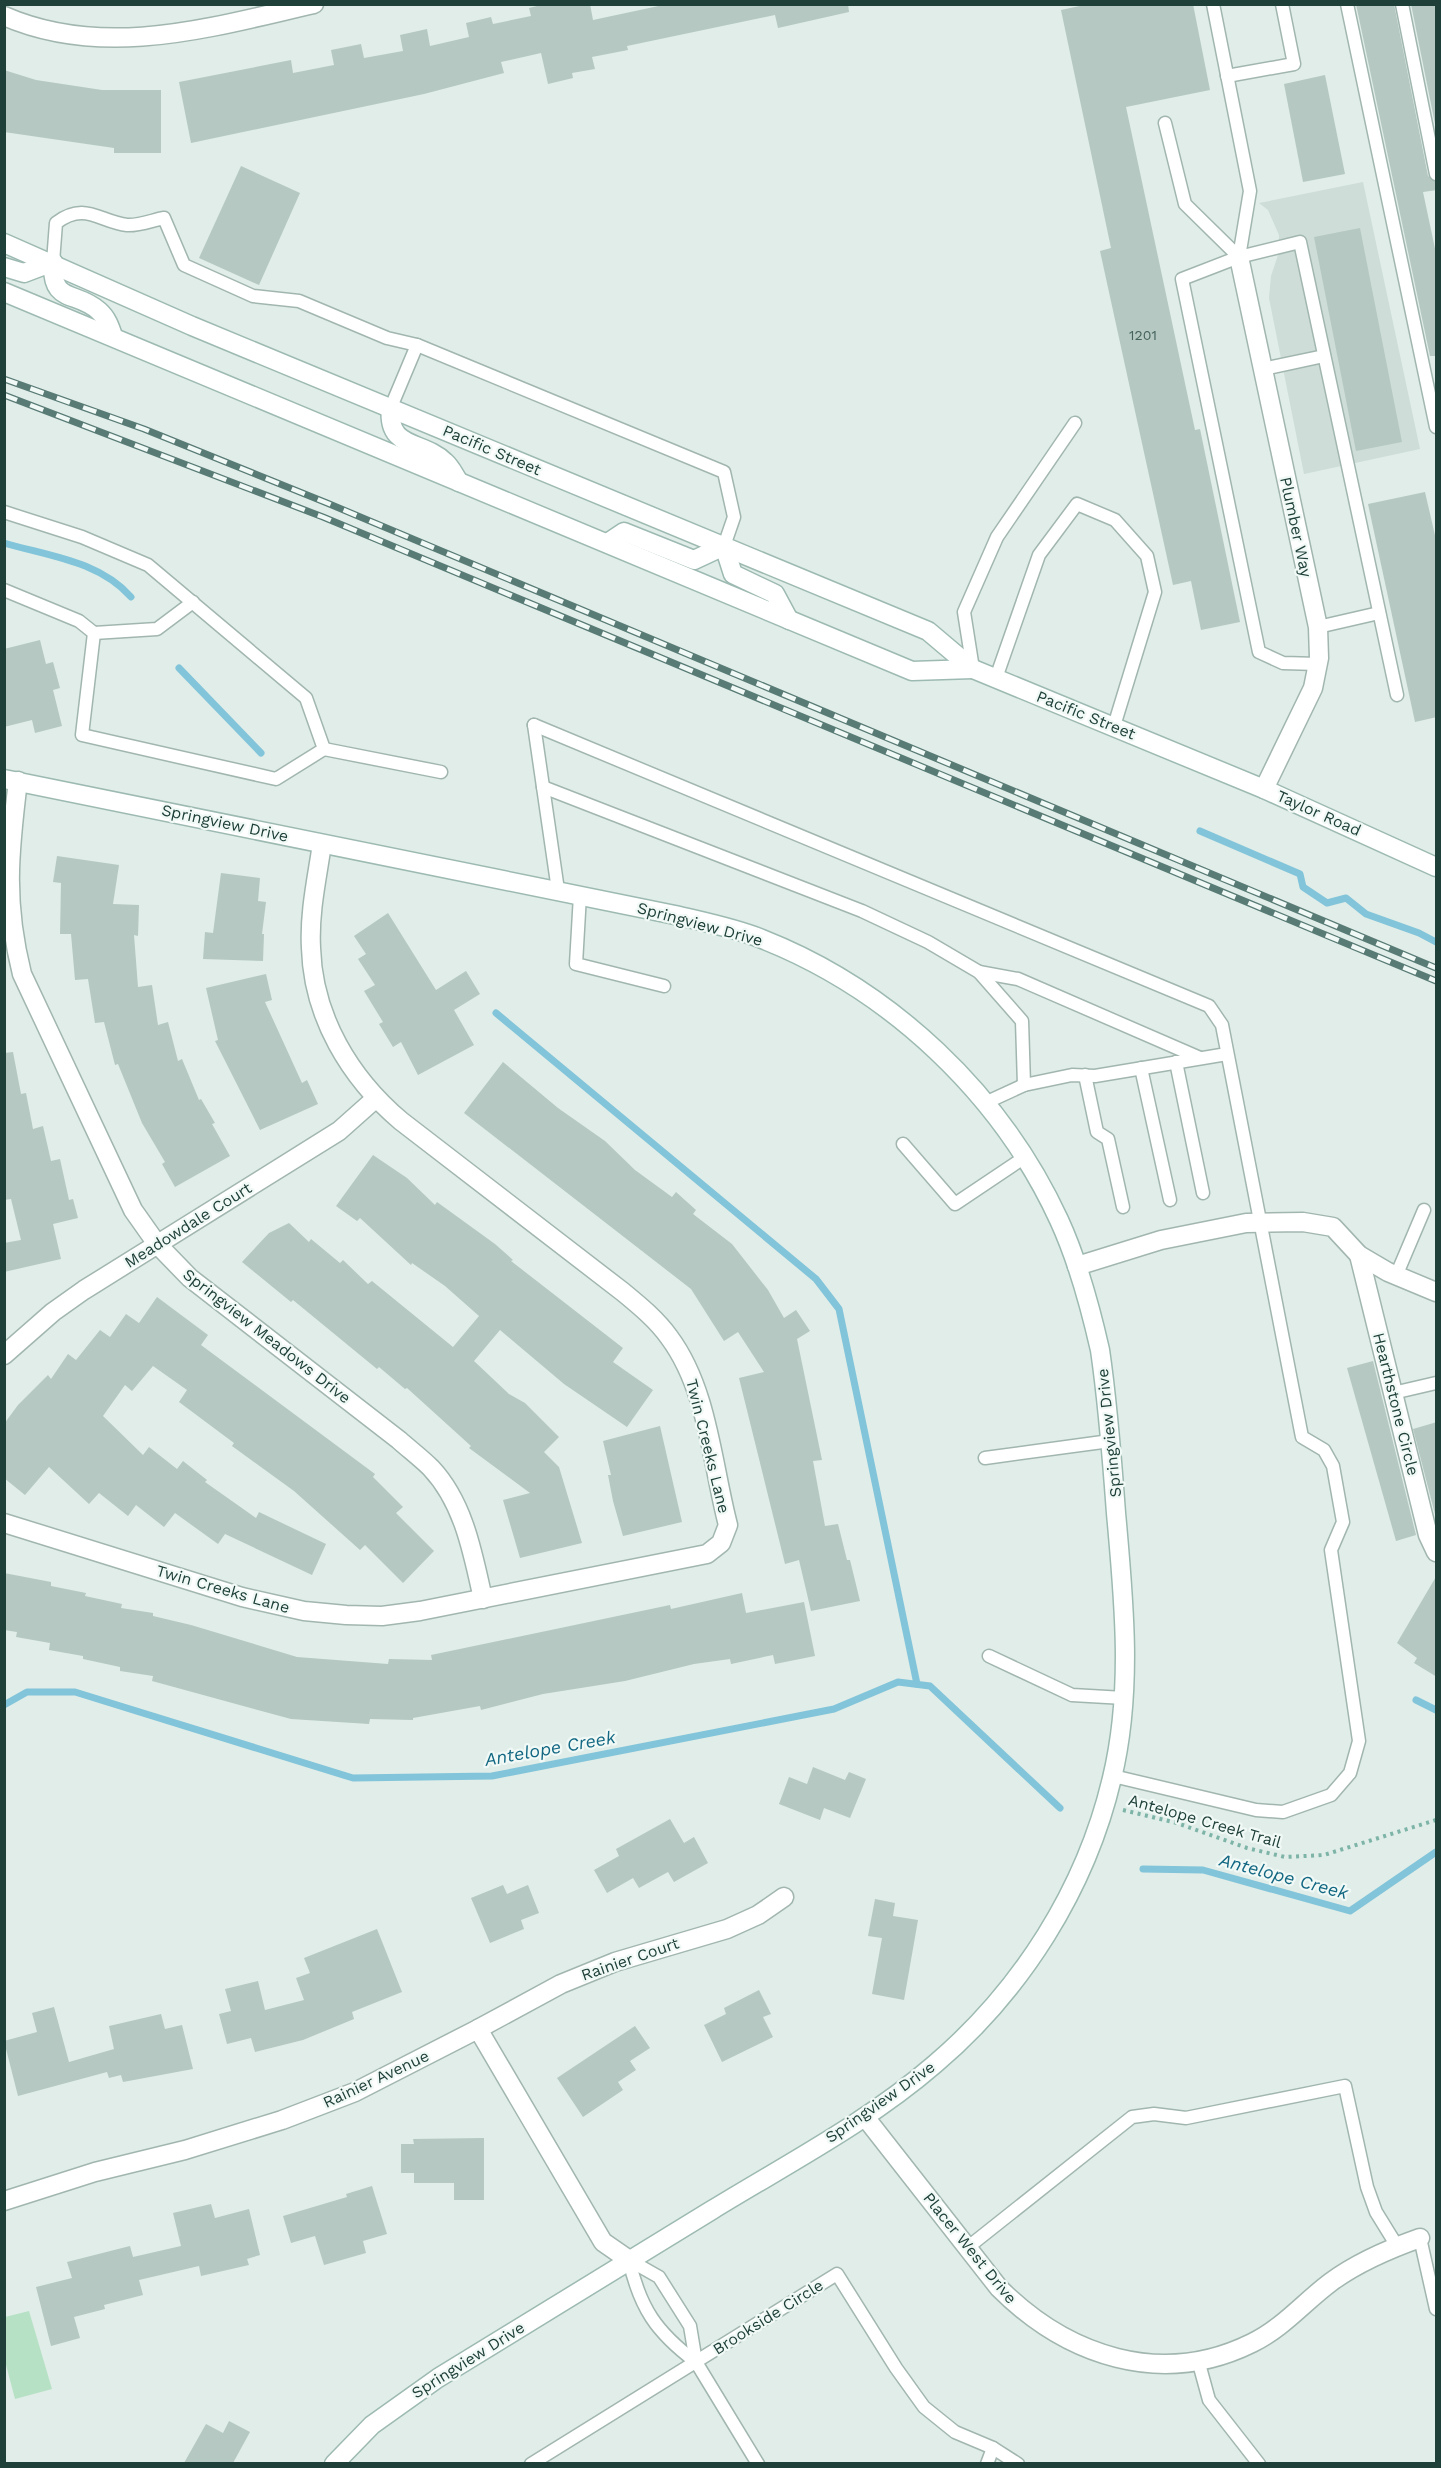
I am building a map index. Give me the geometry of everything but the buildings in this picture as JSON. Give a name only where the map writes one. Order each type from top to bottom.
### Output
[{"type":"street","points":[[4,16],[34,29],[103,38],[145,38],[314,4]]},
{"type":"street","name":"Pacific Street","points":[[4,243],[53,262],[192,326],[928,631],[973,669],[1200,762]]},
{"type":"street","name":"Plumber Way","points":[[1239,257],[1318,627],[1318,664],[1312,688],[1264,789]]},
{"type":"street","points":[[4,267],[24,273],[53,262],[52,278],[55,286],[60,292],[99,311],[113,336]]},
{"type":"street","name":"Pacific Street","points":[[4,292],[459,482],[609,542],[912,671],[973,669]]},
{"type":"street","points":[[391,407],[389,422],[399,438],[445,461],[459,482]]},
{"type":"street","points":[[609,542],[624,532],[694,560],[724,546],[733,574],[775,594],[789,620]]},
{"type":"street","name":"Taylor Road","points":[[1200,762],[1437,867]]},
{"type":"street","name":"Springview Drive","points":[[11,780],[558,890],[719,926],[762,939],[799,957],[872,998],[913,1029],[985,1104],[1025,1157],[1060,1222],[1077,1266],[1100,1350],[1124,1608],[1124,1698],[1113,1776],[1105,1805],[1067,1898],[1019,1975],[994,2006],[934,2065],[865,2117],[401,2402],[372,2425],[334,2463]]},
{"type":"street","name":"Springview Meadows Drive","points":[[11,780],[9,897],[13,936],[22,974],[133,1210],[157,1244],[190,1278],[399,1440],[432,1469],[453,1501],[467,1531],[483,1599]]},
{"type":"street","name":"Twin Creeks Lane","points":[[4,1523],[242,1598],[304,1611],[382,1616],[483,1599],[706,1554],[721,1543],[728,1525],[702,1412],[689,1371],[670,1338],[623,1292],[375,1099],[353,1071],[324,1014],[315,981],[310,948],[312,912],[322,844]]},
{"type":"street","name":"Meadowdale Court","points":[[4,1355],[53,1312],[157,1244],[339,1131],[375,1099]]},
{"type":"street","name":"Hearthstone Circle","points":[[1077,1266],[1161,1240],[1246,1223],[1303,1222],[1333,1227],[1359,1255],[1396,1275],[1437,1292]]},
{"type":"street","name":"Hearthstone Circle","points":[[1359,1255],[1428,1535],[1437,1552]]},
{"type":"street","name":"Rainier Court","points":[[478,2029],[561,1984],[615,1962],[727,1929],[758,1915],[784,1896]]},
{"type":"street","points":[[478,2029],[603,2242],[629,2260]]},
{"type":"street","name":"Rainier Avenue","points":[[4,2201],[95,2172],[185,2150],[282,2120],[355,2092],[478,2029]]},
{"type":"street","name":"Placer West Drive","points":[[865,2117],[999,2288],[1024,2313],[1084,2347],[1133,2363],[1159,2364],[1198,2360],[1252,2343],[1289,2320],[1331,2283],[1366,2260],[1420,2238]]},
{"type":"lane","points":[[1213,4],[1250,191],[1239,257]]},
{"type":"lane","points":[[1227,76],[1294,64],[1282,4]]},
{"type":"lane","points":[[1347,4],[1437,427]]},
{"type":"lane","points":[[1402,4],[1437,174]]},
{"type":"lane","points":[[1165,123],[1185,204],[1239,257]]},
{"type":"lane","points":[[53,262],[56,223],[63,218],[92,213],[127,225],[164,218],[184,266],[253,296],[299,301],[387,338],[417,345],[724,472],[734,517],[724,546]]},
{"type":"lane","points":[[1318,664],[1283,663],[1259,652],[1182,279],[1239,257],[1300,242],[1397,694]]},
{"type":"lane","points":[[391,407],[417,345]]},
{"type":"lane","points":[[1263,369],[1324,356]]},
{"type":"lane","points":[[973,669],[964,612],[997,537],[1075,423]]},
{"type":"lane","points":[[996,678],[1039,555],[1077,504],[1114,520],[1147,556],[1155,592],[1114,726]]},
{"type":"lane","points":[[4,512],[82,537],[148,565],[306,698],[324,749]]},
{"type":"lane","points":[[4,590],[79,621],[94,633],[157,629],[193,602]]},
{"type":"lane","points":[[1318,627],[1379,613]]},
{"type":"lane","points":[[94,633],[82,735],[276,779],[324,749],[441,772]]},
{"type":"lane","points":[[558,890],[534,725],[1209,1006],[1221,1026],[1302,1437],[1324,1450],[1333,1466],[1343,1522],[1331,1550],[1359,1741],[1350,1773],[1331,1795],[1283,1812],[1256,1810],[1113,1776]]},
{"type":"lane","points":[[543,787],[862,912],[927,942],[979,972],[1022,1022],[1024,1085]]},
{"type":"lane","points":[[580,895],[576,964],[664,986]]},
{"type":"lane","points":[[979,972],[1018,979],[1200,1058]]},
{"type":"lane","points":[[985,1104],[1024,1085],[1072,1075],[1085,1076],[1227,1054]]},
{"type":"lane","points":[[1176,1062],[1203,1193]]},
{"type":"lane","points":[[1141,1068],[1170,1200]]},
{"type":"lane","points":[[1085,1076],[1097,1132],[1108,1139],[1123,1207]]},
{"type":"lane","points":[[903,1144],[955,1204],[1025,1157]]},
{"type":"lane","points":[[1396,1275],[1424,1210]]},
{"type":"lane","points":[[1393,1393],[1437,1383]]},
{"type":"lane","points":[[985,1458],[1110,1441]]},
{"type":"lane","points":[[989,1656],[1072,1695],[1124,1698]]},
{"type":"lane","points":[[967,2248],[1132,2117],[1154,2114],[1186,2118],[1345,2086],[1366,2187],[1376,2212],[1396,2246]]},
{"type":"lane","points":[[1420,2238],[1437,2309]]},
{"type":"lane","points":[[629,2260],[637,2292],[668,2341],[696,2362],[758,2463]]},
{"type":"lane","points":[[629,2260],[659,2277],[690,2326],[696,2362]]},
{"type":"lane","name":"Brookside Circle","points":[[531,2463],[837,2274],[896,2368],[924,2407],[955,2432],[993,2448],[1018,2463]]},
{"type":"lane","points":[[1198,2360],[1209,2400],[1259,2463]]},
{"type":"lane","points":[[987,2463],[993,2448]]},
{"type":"path","name":"Antelope Creek Trail","points":[[1105,1805],[1177,1823],[1247,1848],[1285,1857],[1324,1855],[1437,1820]]},
{"type":"shaded area","points":[[1363,182],[1420,449],[1304,474],[1269,298],[1271,276],[1279,252],[1279,235],[1268,210],[1259,203]]},
{"type":"green space","points":[[29,2311],[52,2389],[15,2399],[5,2361],[5,2317]]},
{"type":"waterway","points":[[4,543],[56,556],[89,568],[104,575],[131,597]]},
{"type":"waterway","points":[[179,668],[261,753]]},
{"type":"waterway","points":[[1200,831],[1300,874],[1303,887],[1327,903],[1346,898],[1366,914],[1419,933],[1436,942]]},
{"type":"waterway","points":[[496,1013],[816,1279],[839,1309],[917,1684]]},
{"type":"waterway","name":"Antelope Creek","points":[[4,1705],[27,1692],[75,1692],[353,1778],[492,1776],[834,1709],[898,1682],[930,1686],[1060,1808]]},
{"type":"waterway","points":[[1416,1700],[1436,1710]]},
{"type":"waterway","name":"Antelope Creek","points":[[1143,1869],[1203,1870],[1350,1911],[1436,1852]]},
{"type":"railway","points":[[4,379],[144,429],[327,503],[1436,968]]},
{"type":"railway","points":[[4,395],[323,517],[1436,981]]}]
